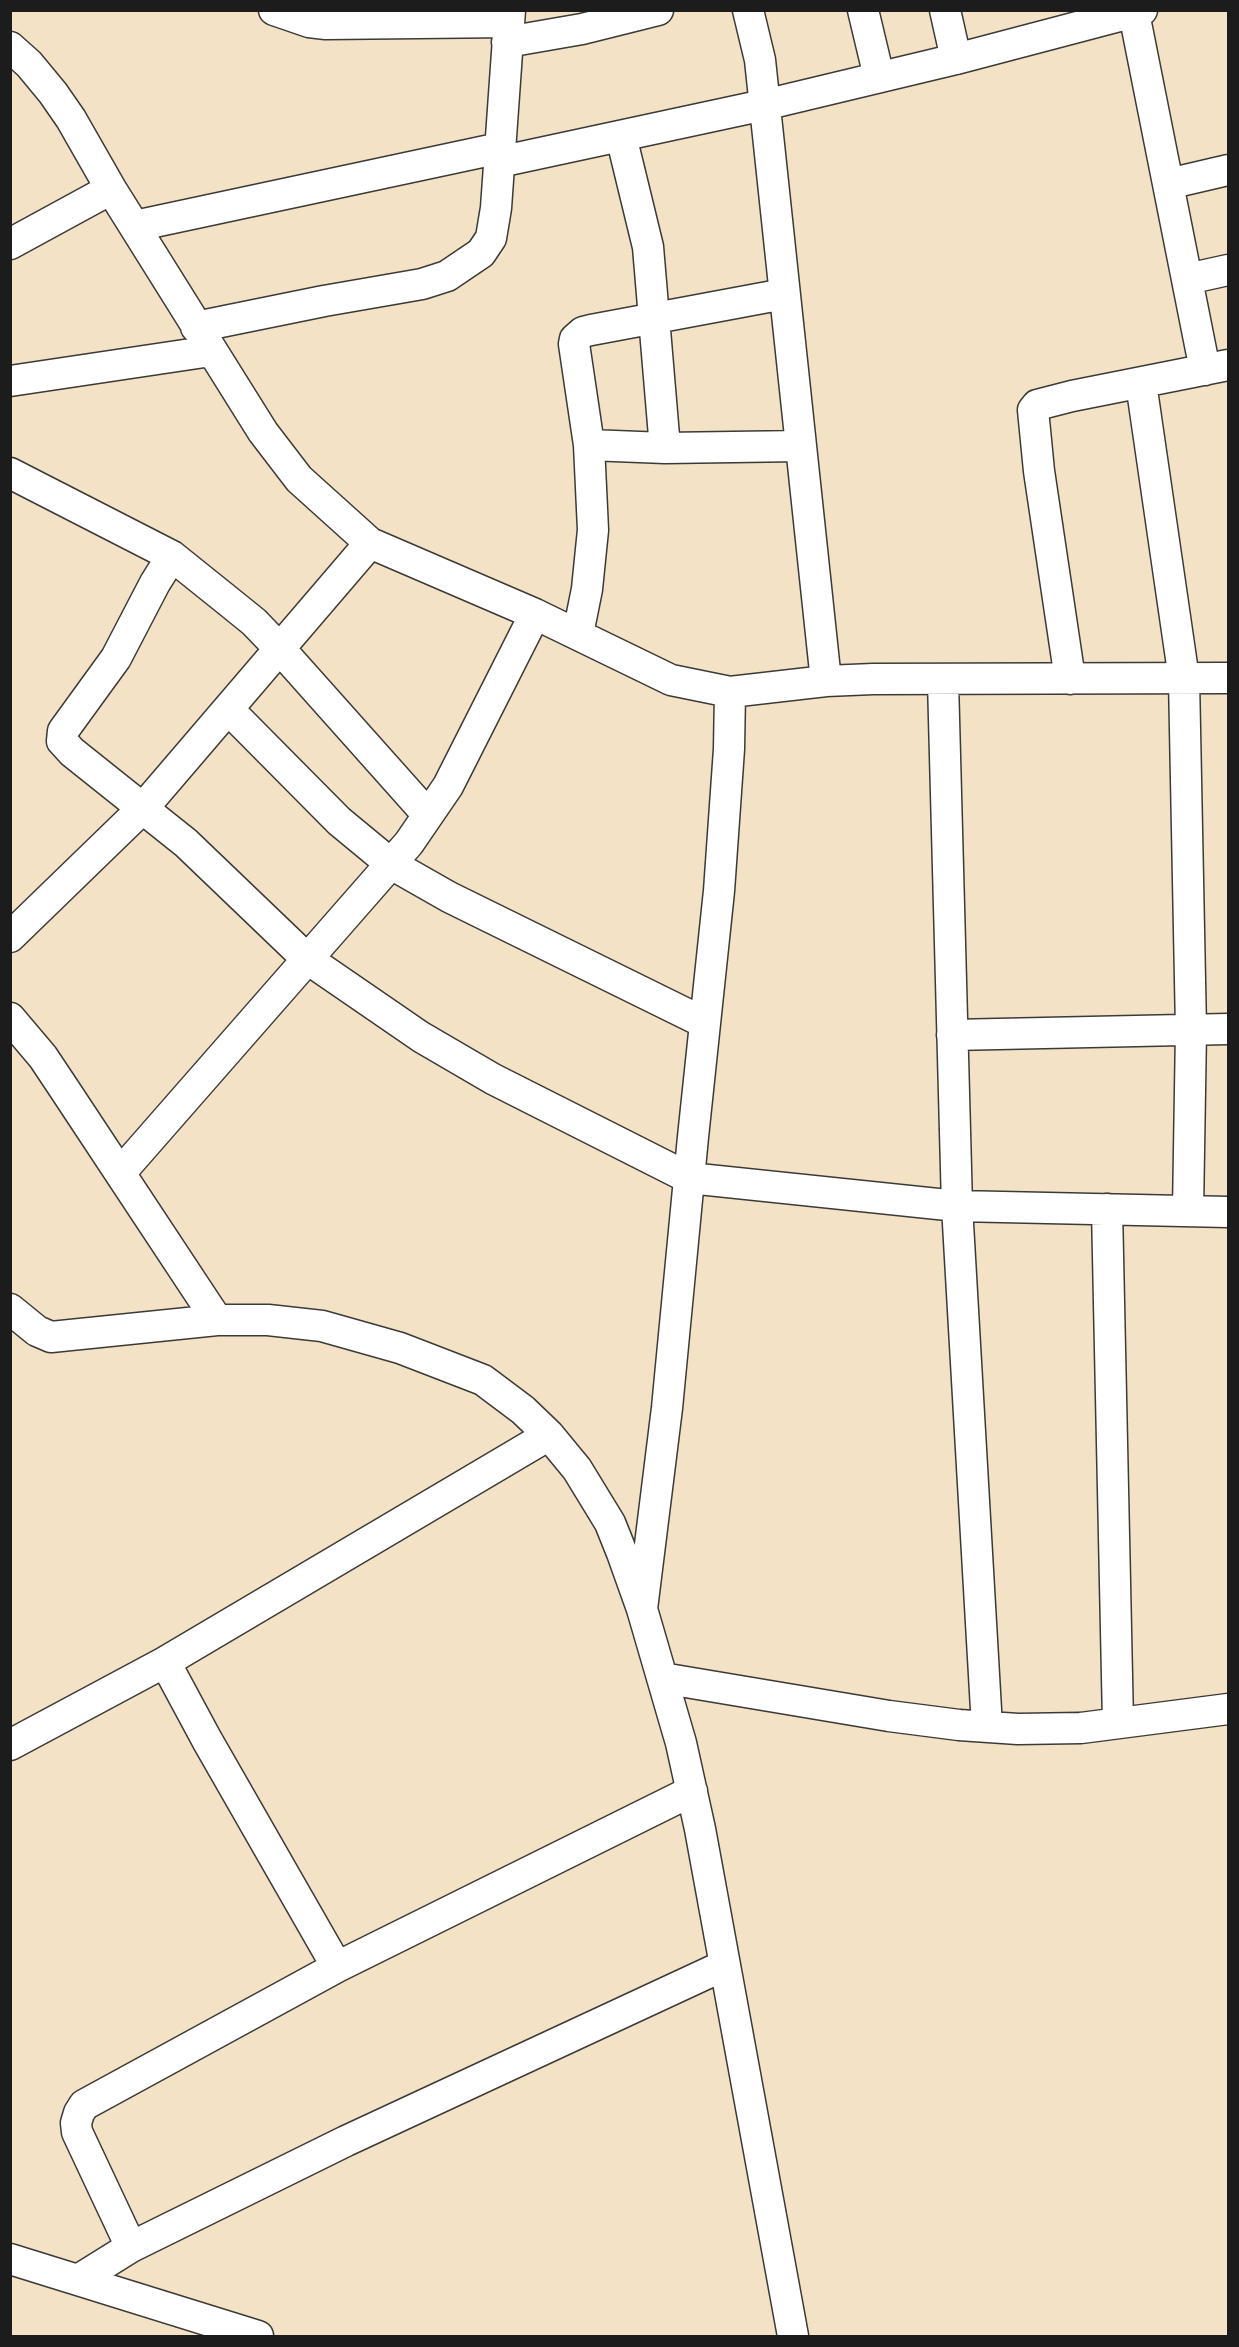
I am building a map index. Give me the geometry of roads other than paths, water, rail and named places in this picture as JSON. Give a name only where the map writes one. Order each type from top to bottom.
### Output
[{"type":"street","points":[[274,10],[309,22],[327,17],[582,29],[658,10]]},
{"type":"street","points":[[748,10],[760,60],[826,681]]},
{"type":"street","points":[[863,10],[879,77]]},
{"type":"street","points":[[945,10],[956,59]]},
{"type":"street","points":[[135,226],[499,155],[621,136],[764,105],[956,59],[1138,12],[1187,279],[1217,368],[1046,402],[1037,405],[1034,410],[1039,471],[1070,679]]},
{"type":"street","points":[[10,381],[203,339],[324,301],[422,284],[447,276],[481,253],[491,238],[496,208],[509,25]]},
{"type":"street","points":[[10,47],[29,64],[53,93],[203,339],[263,432],[299,479],[370,543],[535,614],[671,680],[730,692],[826,681],[873,679],[943,681],[1228,678]]},
{"type":"street","points":[[621,136],[648,247],[665,448]]},
{"type":"street","points":[[1168,184],[1228,171]]},
{"type":"street","points":[[10,244],[111,189]]},
{"type":"street","points":[[1187,279],[1228,270]]},
{"type":"street","points":[[578,634],[587,589],[593,530],[590,445],[575,339],[583,332],[591,330],[784,294]]},
{"type":"street","points":[[1141,383],[1184,679],[1191,1030],[1188,1211]]},
{"type":"street","points":[[590,445],[665,448],[801,446]]},
{"type":"street","points":[[10,473],[172,556],[254,622],[428,815]]},
{"type":"street","points":[[13,928],[144,807],[370,543]]},
{"type":"street","points":[[172,556],[154,583],[116,658],[63,731],[62,739],[66,747],[144,807],[186,843],[306,958],[421,1037],[493,1079],[689,1178],[781,1190],[957,1206],[1228,1212]]},
{"type":"street","points":[[121,1172],[306,958],[391,864],[428,815],[448,786],[535,614]]},
{"type":"street","points":[[943,681],[957,1206],[987,1727]]},
{"type":"street","points":[[642,1609],[667,1408],[720,880],[729,749],[730,692]]},
{"type":"street","points":[[228,709],[339,821],[391,864],[449,897],[705,1023]]},
{"type":"street","points":[[10,1018],[43,1057],[217,1320]]},
{"type":"street","points":[[952,1035],[1228,1029]]},
{"type":"street","points":[[1107,1209],[1118,1723]]},
{"type":"street","points":[[17,1326],[61,1338],[217,1320],[268,1320],[322,1326],[400,1348],[483,1380],[524,1410],[578,1469],[610,1523],[642,1609],[681,1743],[725,1965],[793,2337]]},
{"type":"street","points":[[10,1745],[165,1662],[549,1435]]},
{"type":"street","points":[[165,1662],[337,1967]]},
{"type":"street","points":[[662,1678],[889,1716],[1018,1729],[1081,1728],[1228,1709]]},
{"type":"street","points":[[131,2247],[80,2141],[76,2122],[84,2105],[337,1967],[692,1791]]},
{"type":"street","points":[[78,2280],[131,2247],[346,2141],[725,1965]]},
{"type":"street","points":[[10,2259],[258,2337]]}]
